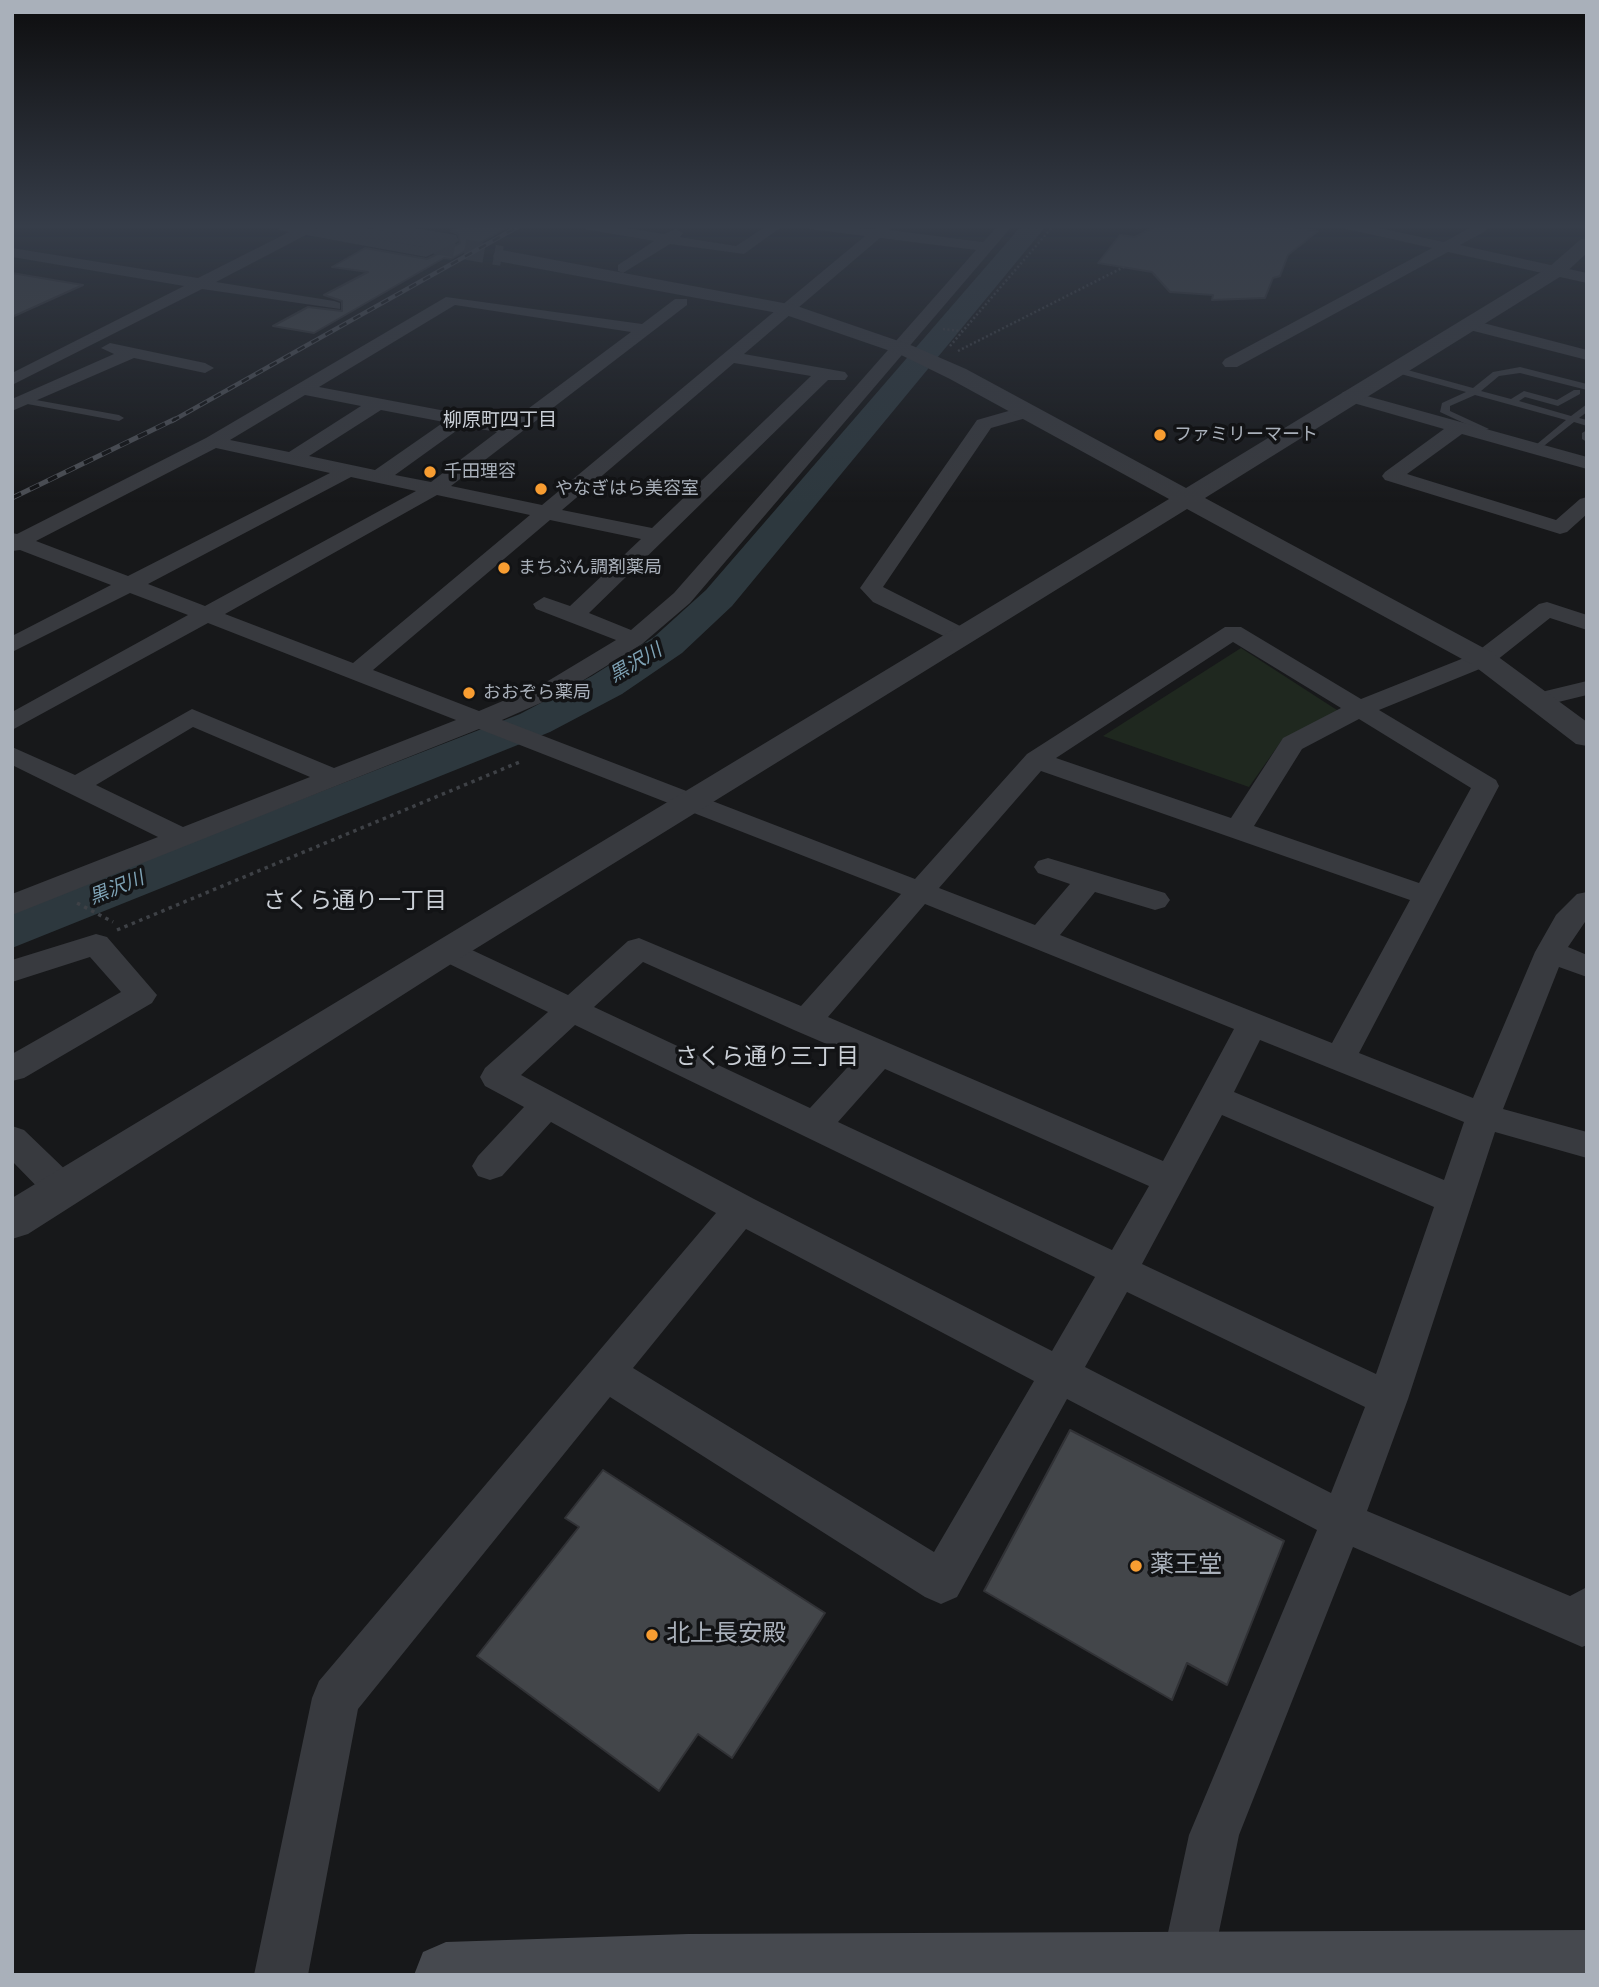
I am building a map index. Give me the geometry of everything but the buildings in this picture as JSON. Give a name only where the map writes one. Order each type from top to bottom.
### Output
[{"type":"main road","points":[[446,1975],[688,1970],[1587,1962]]},
{"type":"street","points":[[12,380],[132,318]]},
{"type":"street","points":[[14,541],[213,442],[422,318]]},
{"type":"street","points":[[569,318],[644,329]]},
{"type":"street","points":[[12,722],[434,489],[659,318]]},
{"type":"street","points":[[358,671],[777,318]]},
{"type":"street","points":[[813,318],[937,362],[1184,499],[1483,659],[1587,737]]},
{"type":"street","points":[[12,905],[181,837],[485,722],[552,690],[634,639],[682,598],[928,318]]},
{"type":"street","points":[[1231,363],[1315,318]]},
{"type":"street","points":[[12,1221],[446,950],[691,803],[1478,318]]},
{"type":"street","points":[[1468,324],[1587,355]]},
{"type":"street","points":[[83,342],[205,368]]},
{"type":"street","points":[[19,404],[131,353]]},
{"type":"street","points":[[729,358],[871,382]]},
{"type":"street","points":[[573,616],[653,535],[824,374]]},
{"type":"street","points":[[302,390],[510,429]]},
{"type":"street","points":[[1349,396],[1587,461]]},
{"type":"street","points":[[293,458],[377,404]]},
{"type":"street","points":[[960,635],[881,597],[871,588],[984,424],[1026,412]]},
{"type":"street","points":[[379,477],[460,419]]},
{"type":"street","points":[[1459,427],[1392,476],[1560,527],[1587,503]]},
{"type":"street","points":[[213,442],[653,535]]},
{"type":"street","points":[[12,645],[348,471]]},
{"type":"street","points":[[14,541],[358,671],[920,891],[1483,1116],[1587,1145]]},
{"type":"street","points":[[544,604],[634,639]]},
{"type":"street","points":[[1238,830],[1292,744],[1359,709],[1483,659],[1547,609],[1587,623]]},
{"type":"street","points":[[805,1022],[1036,760],[1233,632],[1486,786],[1340,1058]]},
{"type":"street","points":[[1538,700],[1587,688]]},
{"type":"street","points":[[74,787],[192,717],[334,778]]},
{"type":"street","points":[[12,755],[181,837]]},
{"type":"street","points":[[1036,760],[1427,896]]},
{"type":"street","points":[[1048,867],[1155,900]]},
{"type":"street","points":[[1040,939],[1089,880]]},
{"type":"street","points":[[1188,1965],[1214,1835],[1342,1521],[1388,1399],[1483,1116],[1569,960],[1567,922],[1587,901]]},
{"type":"street","points":[[12,971],[100,931],[141,995],[12,1069]]},
{"type":"street","points":[[1171,1180],[639,948],[497,1077],[741,1209],[1342,1521],[1582,1624],[1587,1609]]},
{"type":"street","points":[[446,950],[573,1008],[1388,1399]]},
{"type":"street","points":[[607,1373],[941,1582],[1117,1270],[1171,1180],[1253,1023]]},
{"type":"street","points":[[815,1125],[879,1054]]},
{"type":"street","points":[[1214,1098],[1455,1200]]},
{"type":"street","points":[[490,1166],[547,1104]]},
{"type":"street","points":[[12,1139],[62,1189]]},
{"type":"street","points":[[281,1975],[336,1698],[741,1209]]},
{"type":"lane","points":[[1394,369],[1587,423]]},
{"type":"lane","points":[[1587,387],[1520,370],[1499,373],[1474,392],[1445,405],[1445,412],[1466,424],[1587,461]]},
{"type":"lane","points":[[1499,373],[1536,386],[1582,393]]},
{"type":"lane","points":[[1511,402],[1524,394],[1558,403],[1582,393]]},
{"type":"lane","points":[[19,404],[119,418]]},
{"type":"lane","points":[[1540,446],[1587,407]]},
{"type":"lane","points":[[1587,433],[1587,439]]},
{"type":"path","points":[[937,362],[975,318]]},
{"type":"path","points":[[937,362],[1024,318]]},
{"type":"path","points":[[72,901],[100,931],[136,925],[543,745]]},
{"type":"shaded area","points":[[1241,648],[1340,712],[1282,740],[1249,787],[1103,736]]},
{"type":"waterway","name":"黒沢川","points":[[12,931],[535,723],[607,685],[668,645],[719,598],[956,318]]},
{"type":"railway","points":[[172,421],[356,318]]},
{"type":"railway","points":[[12,498],[175,419]]},
{"type":"place","name":"ファミリーマート","points":[[1160,435]]},
{"type":"place","name":"千田理容","points":[[430,472]]},
{"type":"place","name":"やなぎはら美容室","points":[[541,489]]},
{"type":"place","name":"まちぶん調剤薬局","points":[[504,568]]},
{"type":"place","name":"おおぞら薬局","points":[[469,693]]},
{"type":"place","name":"薬王堂","points":[[1136,1566]]},
{"type":"place","name":"北上長安殿","points":[[652,1635]]},
{"type":"district","name":"柳原町四丁目","points":[[500,421]]},
{"type":"district","name":"さくら通り一丁目","points":[[355,902]]},
{"type":"district","name":"さくら通り三丁目","points":[[767,1058]]}]
